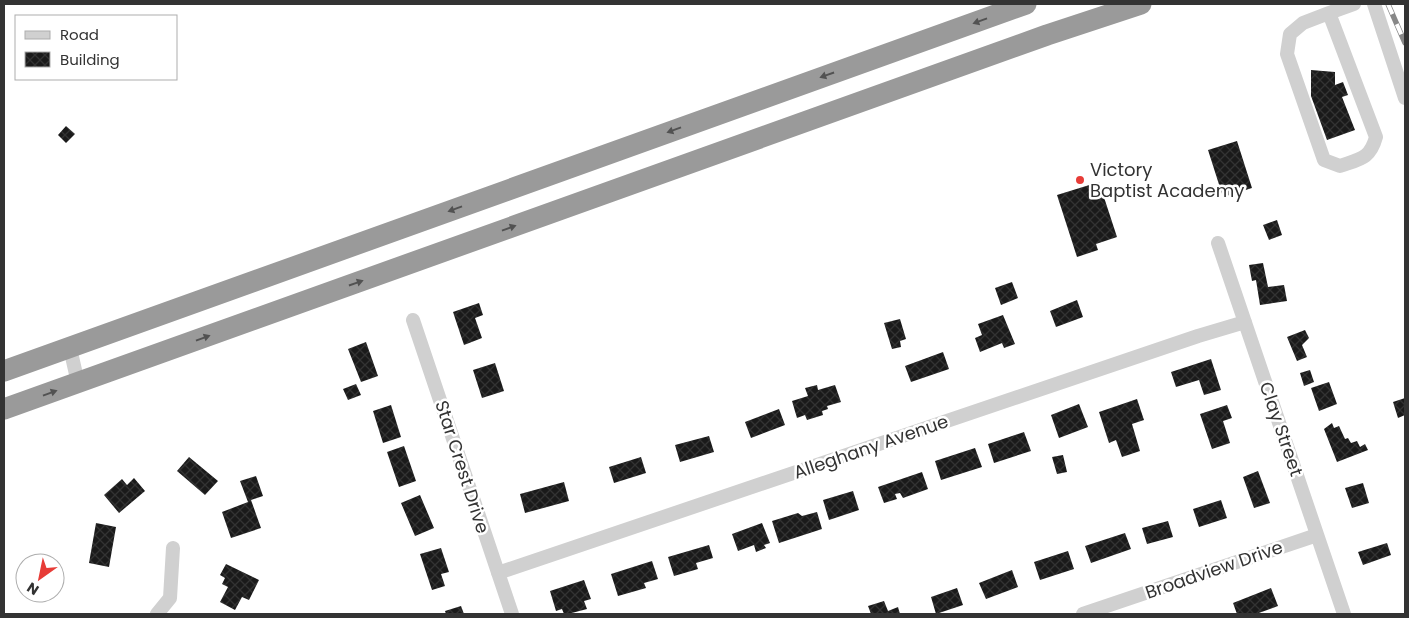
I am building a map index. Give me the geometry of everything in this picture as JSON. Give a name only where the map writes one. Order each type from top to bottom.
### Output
[{"type":"highway","points":[[4,371],[1026,4]]},
{"type":"highway","points":[[4,409],[984,58],[1141,4]]},
{"type":"street","points":[[1329,13],[1376,137],[1373,148],[1366,157],[1340,166],[1324,160],[1287,54],[1290,34],[1303,23],[1329,13],[1354,4]]},
{"type":"street","points":[[1374,4],[1405,98]]},
{"type":"street","name":"Clay Street","points":[[1218,243],[1344,614]]},
{"type":"street","name":"Star Crest Drive","points":[[413,320],[512,614]]},
{"type":"street","name":"Alleghany Avenue","points":[[498,573],[1198,336],[1245,322]]},
{"type":"street","points":[[70,348],[78,383]]},
{"type":"street","name":"Broadview Drive","points":[[1083,614],[1316,535]]},
{"type":"street","points":[[158,614],[170,598],[173,548]]},
{"type":"building","points":[[1311,70],[1335,72],[1335,85],[1343,82],[1348,95],[1342,97],[1355,130],[1327,140],[1311,96]]},
{"type":"building","points":[[66,126],[75,134],[66,143],[58,135]]},
{"type":"building","points":[[1237,141],[1252,188],[1223,197],[1208,150]]},
{"type":"building","points":[[1099,182],[1117,237],[1096,244],[1098,250],[1077,257],[1057,195]]},
{"type":"building","points":[[1277,220],[1282,235],[1269,240],[1263,225]]},
{"type":"building","points":[[1263,263],[1268,287],[1284,285],[1287,301],[1260,305],[1256,280],[1252,281],[1249,265]]},
{"type":"building","points":[[1012,282],[1018,298],[1001,305],[995,288]]},
{"type":"building","points":[[1077,300],[1083,317],[1056,327],[1050,311]]},
{"type":"building","points":[[479,303],[483,315],[475,318],[482,338],[464,345],[453,312]]},
{"type":"building","points":[[1003,315],[1015,344],[1004,348],[1002,343],[980,352],[975,338],[982,335],[978,324]]},
{"type":"building","points":[[900,319],[906,339],[900,341],[901,347],[892,349],[884,323]]},
{"type":"building","points":[[1305,330],[1309,338],[1302,345],[1307,357],[1297,361],[1287,337]]},
{"type":"building","points":[[366,342],[378,376],[361,382],[348,349]]},
{"type":"building","points":[[943,352],[949,369],[911,382],[905,366]]},
{"type":"building","points":[[1211,359],[1221,390],[1204,395],[1199,380],[1176,387],[1171,372]]},
{"type":"building","points":[[495,363],[504,391],[482,398],[473,370]]},
{"type":"building","points":[[1310,370],[1314,382],[1304,386],[1300,373]]},
{"type":"building","points":[[1329,382],[1337,404],[1319,411],[1311,388]]},
{"type":"building","points":[[356,384],[361,395],[348,400],[343,389]]},
{"type":"building","points":[[817,385],[818,390],[835,385],[841,402],[827,406],[828,409],[822,411],[823,415],[807,420],[805,415],[797,418],[792,401],[808,396],[805,388]]},
{"type":"building","points":[[1405,398],[1405,415],[1398,418],[1393,402]]},
{"type":"building","points":[[1137,399],[1144,420],[1132,424],[1140,451],[1122,457],[1116,440],[1109,443],[1099,412]]},
{"type":"building","points":[[1079,404],[1088,427],[1059,438],[1051,415]]},
{"type":"building","points":[[391,405],[401,437],[383,443],[373,411]]},
{"type":"building","points":[[1227,405],[1232,418],[1223,421],[1230,443],[1212,449],[1200,414]]},
{"type":"building","points":[[779,409],[785,425],[751,438],[745,422]]},
{"type":"building","points":[[1332,423],[1334,428],[1339,426],[1345,439],[1348,438],[1351,443],[1357,441],[1360,447],[1365,444],[1368,450],[1337,462],[1324,429]]},
{"type":"building","points":[[1024,432],[1031,451],[994,463],[988,444]]},
{"type":"building","points":[[709,436],[714,452],[680,462],[675,445]]},
{"type":"building","points":[[404,446],[416,481],[399,487],[387,452]]},
{"type":"building","points":[[975,448],[982,467],[941,480],[935,461]]},
{"type":"building","points":[[1063,455],[1067,472],[1057,474],[1052,457]]},
{"type":"building","points":[[189,457],[218,481],[205,495],[177,471]]},
{"type":"building","points":[[641,457],[646,473],[614,483],[609,467]]},
{"type":"building","points":[[1258,471],[1270,503],[1254,508],[1243,477]]},
{"type":"building","points":[[922,472],[928,489],[903,498],[900,493],[895,494],[897,499],[884,503],[878,487]]},
{"type":"building","points":[[256,476],[263,496],[251,500],[261,528],[231,538],[222,512],[248,502],[240,481]]},
{"type":"building","points":[[134,478],[145,491],[119,513],[104,495],[122,479],[127,485]]},
{"type":"building","points":[[564,482],[569,501],[525,513],[520,494]]},
{"type":"building","points":[[1363,483],[1369,503],[1352,508],[1345,488]]},
{"type":"building","points":[[853,491],[859,510],[829,520],[823,500]]},
{"type":"building","points":[[420,495],[434,528],[415,536],[401,503]]},
{"type":"building","points":[[1221,500],[1227,518],[1199,527],[1193,509]]},
{"type":"building","points":[[817,512],[822,529],[779,543],[772,521],[798,513],[802,516]]},
{"type":"building","points":[[1168,521],[1173,537],[1147,544],[1142,528]]},
{"type":"building","points":[[96,523],[116,527],[109,567],[89,563]]},
{"type":"building","points":[[762,523],[770,543],[764,545],[766,548],[756,552],[754,545],[738,551],[732,534]]},
{"type":"building","points":[[1125,533],[1131,549],[1091,563],[1085,546]]},
{"type":"building","points":[[1387,543],[1391,555],[1363,565],[1358,552]]},
{"type":"building","points":[[709,545],[713,558],[696,563],[698,569],[674,576],[668,557]]},
{"type":"building","points":[[441,548],[449,572],[441,574],[445,586],[432,590],[420,554]]},
{"type":"building","points":[[1068,551],[1074,569],[1040,580],[1034,562]]},
{"type":"building","points":[[652,561],[658,579],[644,583],[646,588],[618,596],[611,574]]},
{"type":"building","points":[[226,564],[259,580],[249,600],[242,597],[235,610],[220,602],[228,587],[222,584],[225,578],[220,575]]},
{"type":"building","points":[[1012,570],[1018,587],[986,599],[979,583]]},
{"type":"building","points":[[584,580],[591,599],[584,601],[587,609],[568,614],[564,614],[562,609],[556,611],[550,591]]},
{"type":"building","points":[[957,588],[963,605],[936,614],[931,597]]},
{"type":"building","points":[[1271,588],[1278,606],[1256,614],[1237,614],[1233,603]]},
{"type":"building","points":[[884,601],[888,611],[898,607],[900,614],[871,614],[868,606]]},
{"type":"building","points":[[461,606],[464,614],[446,614],[445,611]]},
{"type":"railway","points":[[1388,4],[1405,43]]},
{"type":"place","name":"Victory Baptist Academy","points":[[1080,180]]}]
